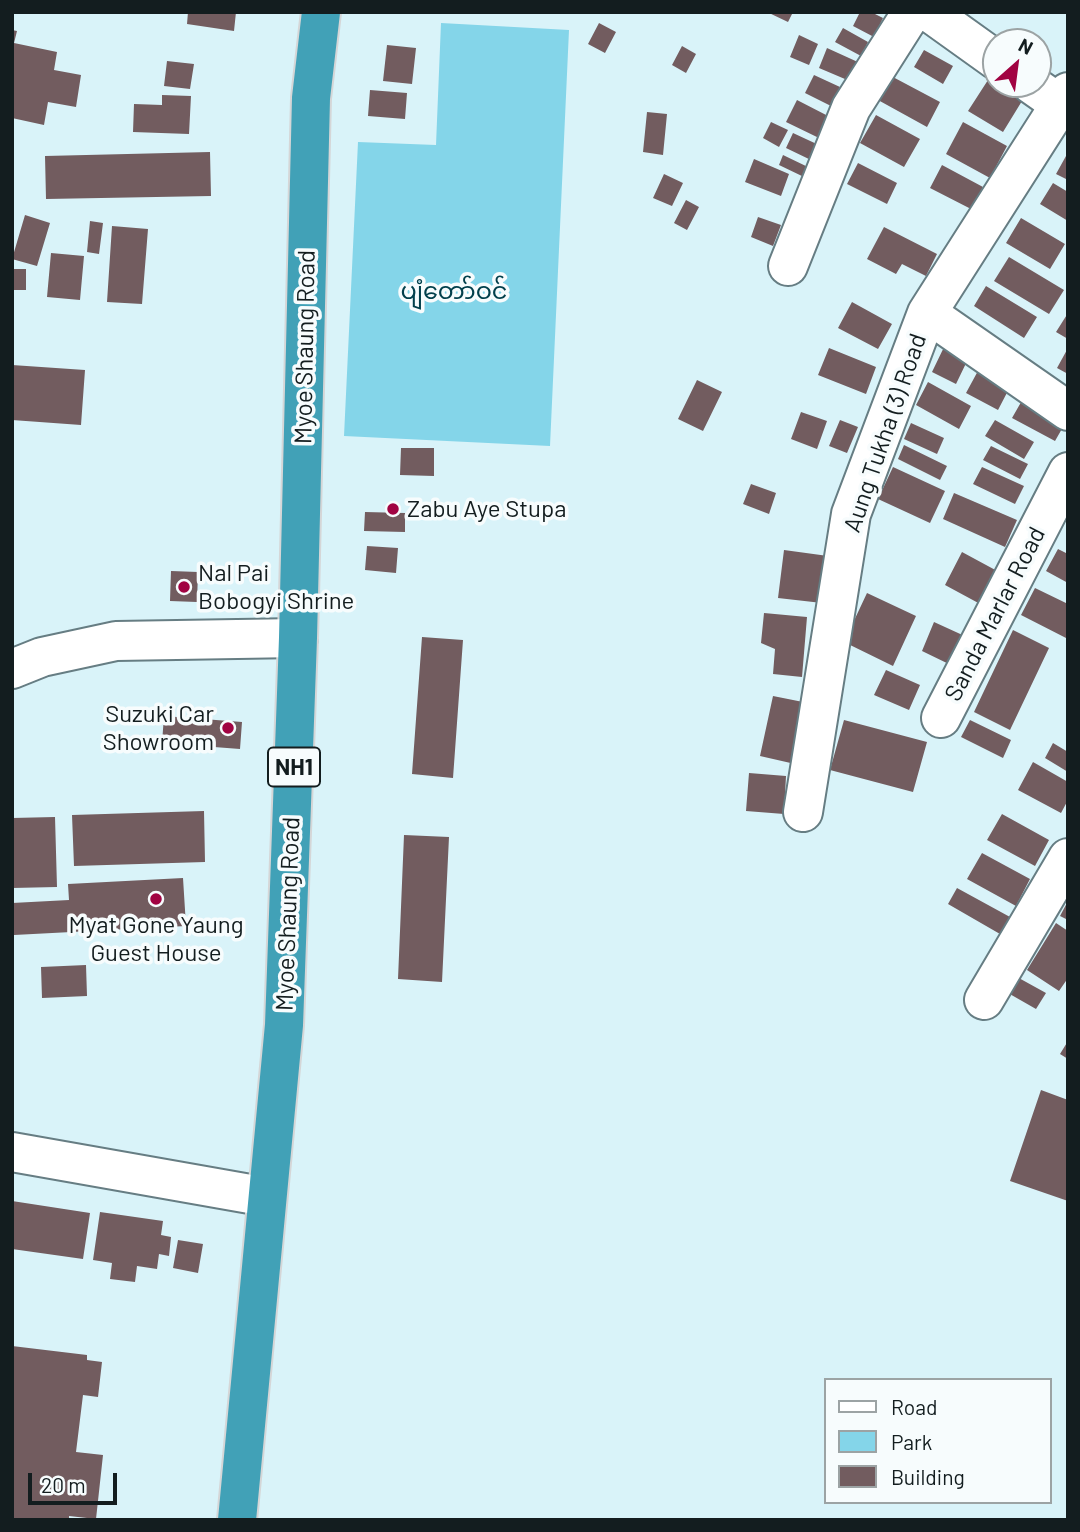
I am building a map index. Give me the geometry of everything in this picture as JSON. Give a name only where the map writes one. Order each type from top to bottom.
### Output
[{"type":"highway","name":"Myoe Shaung Road","points":[[237,1520],[284,1025],[299,638],[312,97],[321,12]]},
{"type":"street","points":[[788,266],[851,108],[912,12]]},
{"type":"street","points":[[929,12],[982,50]]},
{"type":"street","name":"Aung Tukha (3) Road","points":[[803,812],[851,514],[927,313],[1056,98]]},
{"type":"street","points":[[927,313],[1068,411]]},
{"type":"street","name":"Sanda Marlar Road","points":[[941,718],[1068,472]]},
{"type":"street","points":[[12,669],[42,657],[116,641],[299,638]]},
{"type":"street","points":[[984,1000],[1068,858]]},
{"type":"street","points":[[12,1153],[267,1196]]},
{"type":"green space","name":"ပျံတော်ဝင်","points":[[441,23],[569,30],[550,446],[344,436],[358,142],[436,145]]},
{"type":"building","points":[[188,12],[236,12],[234,31],[187,24]]},
{"type":"building","points":[[767,12],[793,12],[788,22]]},
{"type":"building","points":[[860,12],[871,12],[883,18],[874,37],[853,26]]},
{"type":"building","points":[[599,23],[616,32],[605,53],[588,44]]},
{"type":"building","points":[[843,28],[868,42],[861,56],[835,42]]},
{"type":"building","points":[[12,30],[17,31],[14,43],[57,52],[54,70],[81,75],[76,107],[48,102],[44,125],[12,118]]},
{"type":"building","points":[[799,35],[818,44],[809,65],[790,57]]},
{"type":"building","points":[[387,45],[416,48],[412,84],[383,81]]},
{"type":"building","points":[[682,46],[696,54],[686,73],[672,65]]},
{"type":"building","points":[[827,48],[860,63],[852,82],[819,68]]},
{"type":"building","points":[[924,50],[953,66],[943,84],[914,67]]},
{"type":"building","points":[[167,61],[194,64],[190,89],[164,86]]},
{"type":"building","points":[[814,75],[840,87],[831,106],[805,93]]},
{"type":"building","points":[[891,76],[940,102],[927,127],[878,100]]},
{"type":"building","points":[[982,89],[982,98],[1017,98],[1022,101],[1003,132],[968,111]]},
{"type":"building","points":[[370,90],[407,93],[405,119],[368,116]]},
{"type":"building","points":[[162,95],[191,96],[189,134],[133,132],[134,104],[162,105]]},
{"type":"building","points":[[797,100],[830,117],[819,138],[786,122]]},
{"type":"building","points":[[647,112],[667,114],[663,155],[643,152]]},
{"type":"building","points":[[876,115],[920,139],[904,167],[860,143]]},
{"type":"building","points":[[771,122],[788,130],[779,147],[763,138]]},
{"type":"building","points":[[963,122],[1007,146],[990,178],[946,154]]},
{"type":"building","points":[[793,133],[821,146],[813,161],[786,148]]},
{"type":"building","points":[[210,152],[211,196],[46,199],[45,156]]},
{"type":"building","points":[[783,155],[810,168],[804,177],[779,165]]},
{"type":"building","points":[[1066,156],[1068,157],[1068,180],[1056,174]]},
{"type":"building","points":[[754,159],[789,174],[781,196],[745,182]]},
{"type":"building","points":[[858,163],[897,183],[887,204],[847,184]]},
{"type":"building","points":[[942,165],[983,187],[971,209],[930,188]]},
{"type":"building","points":[[664,174],[683,183],[672,206],[653,198]]},
{"type":"building","points":[[1053,183],[1068,192],[1068,221],[1040,204]]},
{"type":"building","points":[[686,200],[699,207],[687,230],[674,223]]},
{"type":"building","points":[[25,215],[50,223],[37,266],[12,259]]},
{"type":"building","points":[[758,217],[781,225],[773,246],[751,237]]},
{"type":"building","points":[[1021,218],[1065,244],[1050,269],[1006,243]]},
{"type":"building","points":[[90,221],[103,223],[99,254],[87,252]]},
{"type":"building","points":[[112,226],[148,229],[142,304],[107,302]]},
{"type":"building","points":[[884,227],[937,254],[926,276],[902,264],[896,274],[867,259]]},
{"type":"building","points":[[51,253],[84,256],[80,300],[47,297]]},
{"type":"building","points":[[1009,257],[1064,290],[1049,314],[994,281]]},
{"type":"building","points":[[12,269],[26,269],[26,290],[12,290]]},
{"type":"building","points":[[986,286],[1037,317],[1024,338],[974,306]]},
{"type":"building","points":[[852,302],[892,324],[878,349],[838,328]]},
{"type":"building","points":[[1068,313],[1068,339],[1056,332]]},
{"type":"building","points":[[946,343],[970,355],[956,384],[932,372]]},
{"type":"building","points":[[829,348],[876,367],[866,394],[818,375]]},
{"type":"building","points":[[1068,348],[1068,374],[1057,368]]},
{"type":"building","points":[[12,365],[85,370],[81,425],[12,420]]},
{"type":"building","points":[[979,369],[1011,385],[998,410],[966,393]]},
{"type":"building","points":[[697,380],[722,392],[703,431],[678,419]]},
{"type":"building","points":[[928,382],[971,406],[959,429],[916,405]]},
{"type":"building","points":[[1024,397],[1067,420],[1055,441],[1012,418]]},
{"type":"building","points":[[801,412],[827,421],[817,449],[791,439]]},
{"type":"building","points":[[840,420],[858,427],[847,453],[829,446]]},
{"type":"building","points":[[995,420],[1034,442],[1024,459],[985,436]]},
{"type":"building","points":[[911,423],[944,438],[937,454],[904,439]]},
{"type":"building","points":[[904,445],[947,466],[940,480],[898,459]]},
{"type":"building","points":[[991,446],[1028,464],[1020,479],[983,460]]},
{"type":"building","points":[[401,448],[434,448],[434,476],[400,475]]},
{"type":"building","points":[[893,467],[945,491],[930,523],[878,499]]},
{"type":"building","points":[[982,467],[1024,486],[1015,504],[973,484]]},
{"type":"building","points":[[751,484],[776,493],[769,514],[743,504]]},
{"type":"building","points":[[954,493],[1017,520],[1005,547],[943,519]]},
{"type":"building","points":[[365,512],[405,513],[405,532],[364,531]]},
{"type":"building","points":[[367,546],[398,548],[396,573],[365,570]]},
{"type":"building","points":[[1058,549],[1068,554],[1068,583],[1046,571]]},
{"type":"building","points":[[784,550],[828,556],[822,603],[778,598]]},
{"type":"building","points":[[962,552],[999,572],[982,605],[945,585]]},
{"type":"building","name":"Nal Pai Bobogyi Shrine","points":[[171,571],[198,572],[197,602],[170,601]]},
{"type":"building","points":[[1035,588],[1068,604],[1068,639],[1021,615]]},
{"type":"building","points":[[867,593],[916,616],[893,666],[844,642]]},
{"type":"building","points":[[764,613],[807,617],[802,677],[773,674],[775,649],[761,643]]},
{"type":"building","points":[[934,622],[969,638],[955,667],[922,651]]},
{"type":"building","points":[[1013,630],[1049,648],[1010,730],[974,712]]},
{"type":"building","points":[[422,637],[463,640],[453,778],[412,774]]},
{"type":"building","points":[[886,670],[920,685],[909,710],[874,695]]},
{"type":"building","points":[[773,696],[808,703],[795,764],[760,756]]},
{"type":"building","points":[[164,716],[242,722],[240,749],[162,743]]},
{"type":"building","points":[[844,720],[927,742],[913,792],[830,770]]},
{"type":"building","points":[[970,720],[1011,740],[1003,758],[961,737]]},
{"type":"building","points":[[1053,743],[1068,752],[1068,772],[1045,758]]},
{"type":"building","points":[[1033,762],[1068,782],[1068,800],[1061,813],[1018,790]]},
{"type":"building","points":[[749,773],[786,776],[784,814],[746,811]]},
{"type":"building","points":[[204,811],[205,862],[74,866],[72,815]]},
{"type":"building","points":[[1002,814],[1049,840],[1035,866],[987,840]]},
{"type":"building","points":[[55,817],[57,887],[12,888],[12,818]]},
{"type":"building","points":[[404,835],[449,837],[442,982],[398,979]]},
{"type":"building","points":[[982,853],[1030,879],[1016,906],[967,879]]},
{"type":"building","points":[[183,878],[186,926],[14,935],[12,903],[69,900],[68,884]]},
{"type":"building","points":[[957,888],[1010,917],[1000,934],[948,904]]},
{"type":"building","points":[[1068,901],[1068,920],[1060,916]]},
{"type":"building","points":[[1056,923],[1068,931],[1068,978],[1059,991],[1027,970]]},
{"type":"building","points":[[86,965],[87,996],[42,998],[41,967]]},
{"type":"building","points":[[1017,977],[1046,993],[1036,1009],[1008,993]]},
{"type":"building","points":[[1068,1041],[1068,1059],[1060,1054]]},
{"type":"building","points":[[1041,1090],[1068,1100],[1068,1201],[1010,1181]]},
{"type":"building","points":[[12,1201],[90,1213],[83,1259],[12,1249]]},
{"type":"building","points":[[100,1212],[163,1221],[161,1235],[171,1237],[169,1256],[159,1254],[157,1269],[137,1266],[135,1282],[110,1279],[112,1263],[93,1260]]},
{"type":"building","points":[[178,1240],[203,1244],[198,1273],[173,1268]]},
{"type":"building","points":[[12,1346],[87,1355],[87,1360],[102,1362],[98,1397],[83,1395],[76,1452],[103,1455],[96,1519],[69,1516],[69,1520],[12,1520]]},
{"type":"place","name":"Zabu Aye Stupa","points":[[393,509]]},
{"type":"place","name":"Nal Pai Bobogyi Shrine","points":[[184,587]]},
{"type":"place","name":"Suzuki Car Showroom","points":[[228,728]]},
{"type":"place","name":"Myat Gone Yaung Guest House","points":[[156,899]]}]
